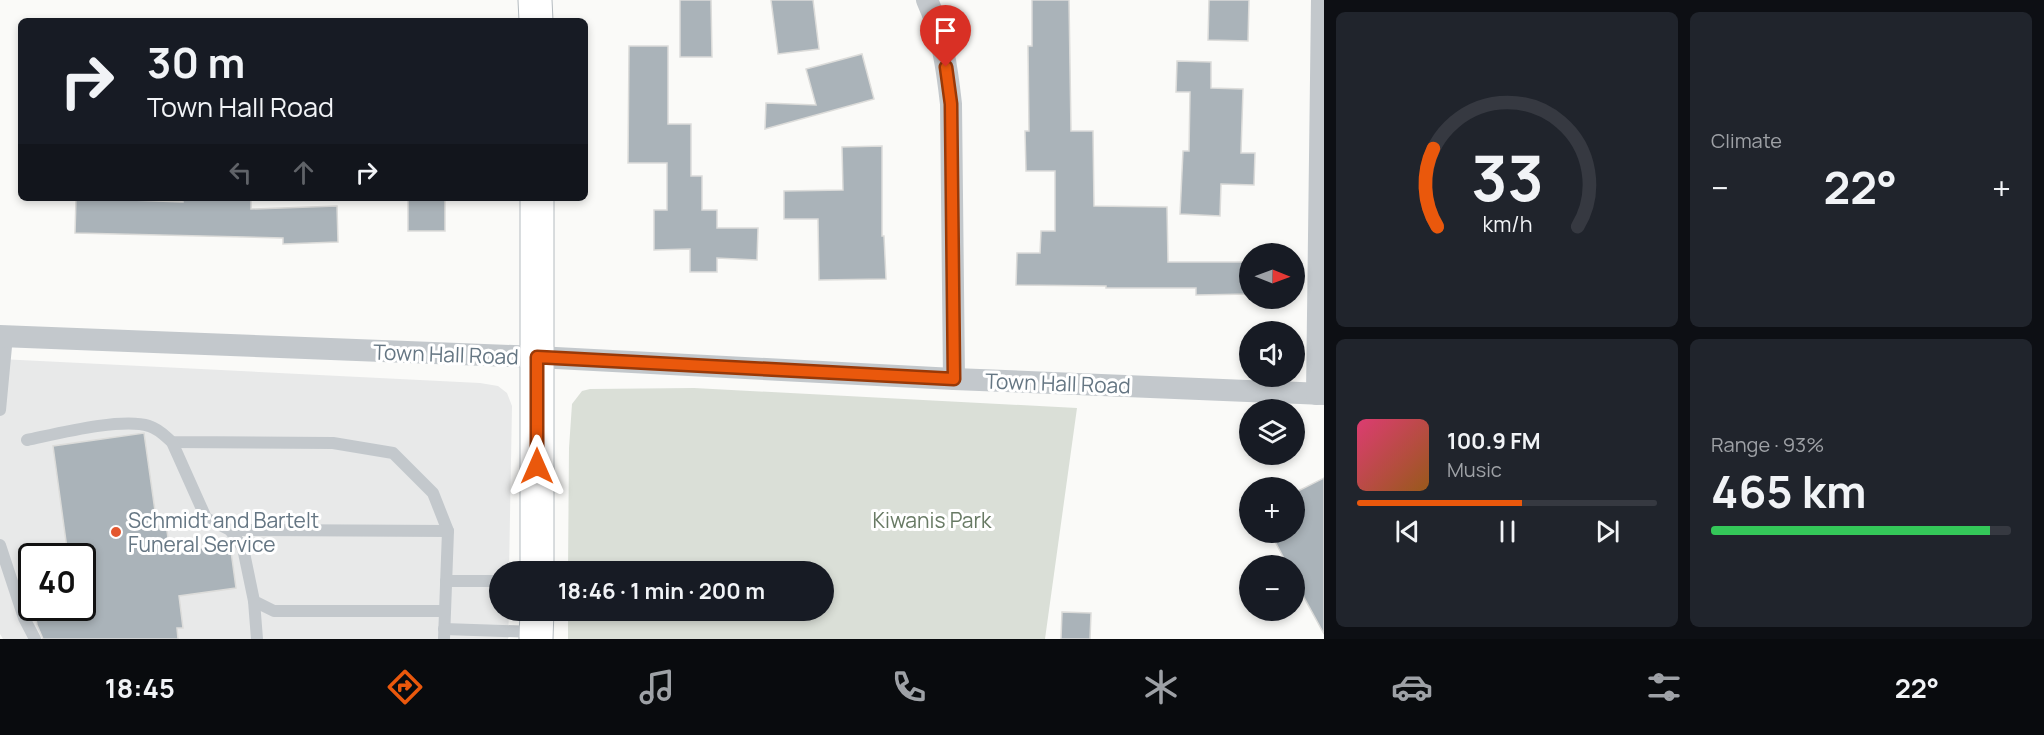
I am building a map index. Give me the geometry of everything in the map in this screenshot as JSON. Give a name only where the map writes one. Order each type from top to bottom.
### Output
[{"type":"street","points":[[536,0],[536,18]]},
{"type":"street","points":[[927,0],[938,28],[951,104],[954,379]]},
{"type":"street","points":[[1320,394],[1323,9]]},
{"type":"street","points":[[537,201],[537,561]]},
{"type":"street","name":"Town Hall Road","points":[[3,336],[537,357],[954,379],[1320,394]]},
{"type":"lane","points":[[0,410],[3,336]]},
{"type":"lane","points":[[27,440],[73,430],[123,424],[148,425],[160,431],[172,442],[206,518],[230,530],[448,531]]},
{"type":"lane","points":[[172,442],[333,443],[393,453],[433,493],[448,531],[444,634],[536,627]]},
{"type":"lane","points":[[230,530],[243,548],[254,601],[257,639]]},
{"type":"lane","points":[[0,545],[24,618],[35,639]]},
{"type":"lane","points":[[446,581],[489,581]]},
{"type":"lane","points":[[254,601],[274,611],[445,611]]},
{"type":"shaded area","points":[[0,359],[480,383],[498,386],[507,393],[512,406],[509,561],[489,561],[489,621],[509,621],[508,639],[3,639],[0,634]]},
{"type":"green space","name":"Kiwanis Park","points":[[694,388],[1077,408],[1045,639],[568,639],[568,621],[834,621],[834,561],[568,561],[569,448],[572,404],[582,391]]},
{"type":"building","points":[[680,0],[711,0],[712,57],[680,57]]},
{"type":"building","points":[[771,0],[813,0],[819,49],[778,54]]},
{"type":"building","points":[[1032,0],[1069,0],[1071,131],[1093,131],[1094,206],[1167,207],[1168,262],[1239,262],[1239,294],[1196,295],[1196,288],[1016,285],[1017,253],[1040,253],[1041,231],[1055,231],[1055,171],[1026,171],[1025,131],[1029,131],[1028,46],[1032,46]]},
{"type":"building","points":[[1209,0],[1249,0],[1248,41],[1208,40]]},
{"type":"building","points":[[629,46],[668,46],[668,124],[691,124],[691,176],[702,176],[702,210],[717,210],[717,228],[758,228],[757,260],[717,258],[717,272],[690,272],[690,249],[654,250],[654,210],[667,210],[667,163],[628,163]]},
{"type":"building","points":[[862,54],[874,99],[765,129],[766,103],[816,105],[806,69]]},
{"type":"building","points":[[1177,61],[1211,62],[1211,88],[1243,89],[1241,153],[1255,153],[1254,185],[1221,184],[1220,216],[1180,214],[1183,151],[1189,151],[1190,92],[1176,92]]},
{"type":"building","points":[[882,146],[882,236],[884,236],[886,279],[819,280],[818,219],[784,219],[784,191],[843,190],[842,147]]},
{"type":"building","points":[[76,201],[251,201],[251,209],[337,206],[338,242],[283,244],[283,238],[75,233]]},
{"type":"building","points":[[408,201],[445,201],[445,231],[408,231]]},
{"type":"building","name":"Schmidt and Bartelt Funeral Service","points":[[144,433],[157,525],[166,524],[170,552],[230,544],[236,588],[179,596],[183,628],[177,628],[178,639],[43,639],[36,621],[96,621],[96,543],[66,543],[53,446]]},
{"type":"building","points":[[1324,478],[1324,634],[1305,599],[1305,555],[1282,555],[1276,543],[1305,543],[1305,488]]},
{"type":"building","points":[[1062,612],[1091,613],[1090,639],[1061,639]]},
{"type":"place","name":"Schmidt and Bartelt Funeral Service","points":[[116,532]]},
{"type":"route","points":[[537,466],[537,357],[954,379],[951,104],[946,67]]}]
